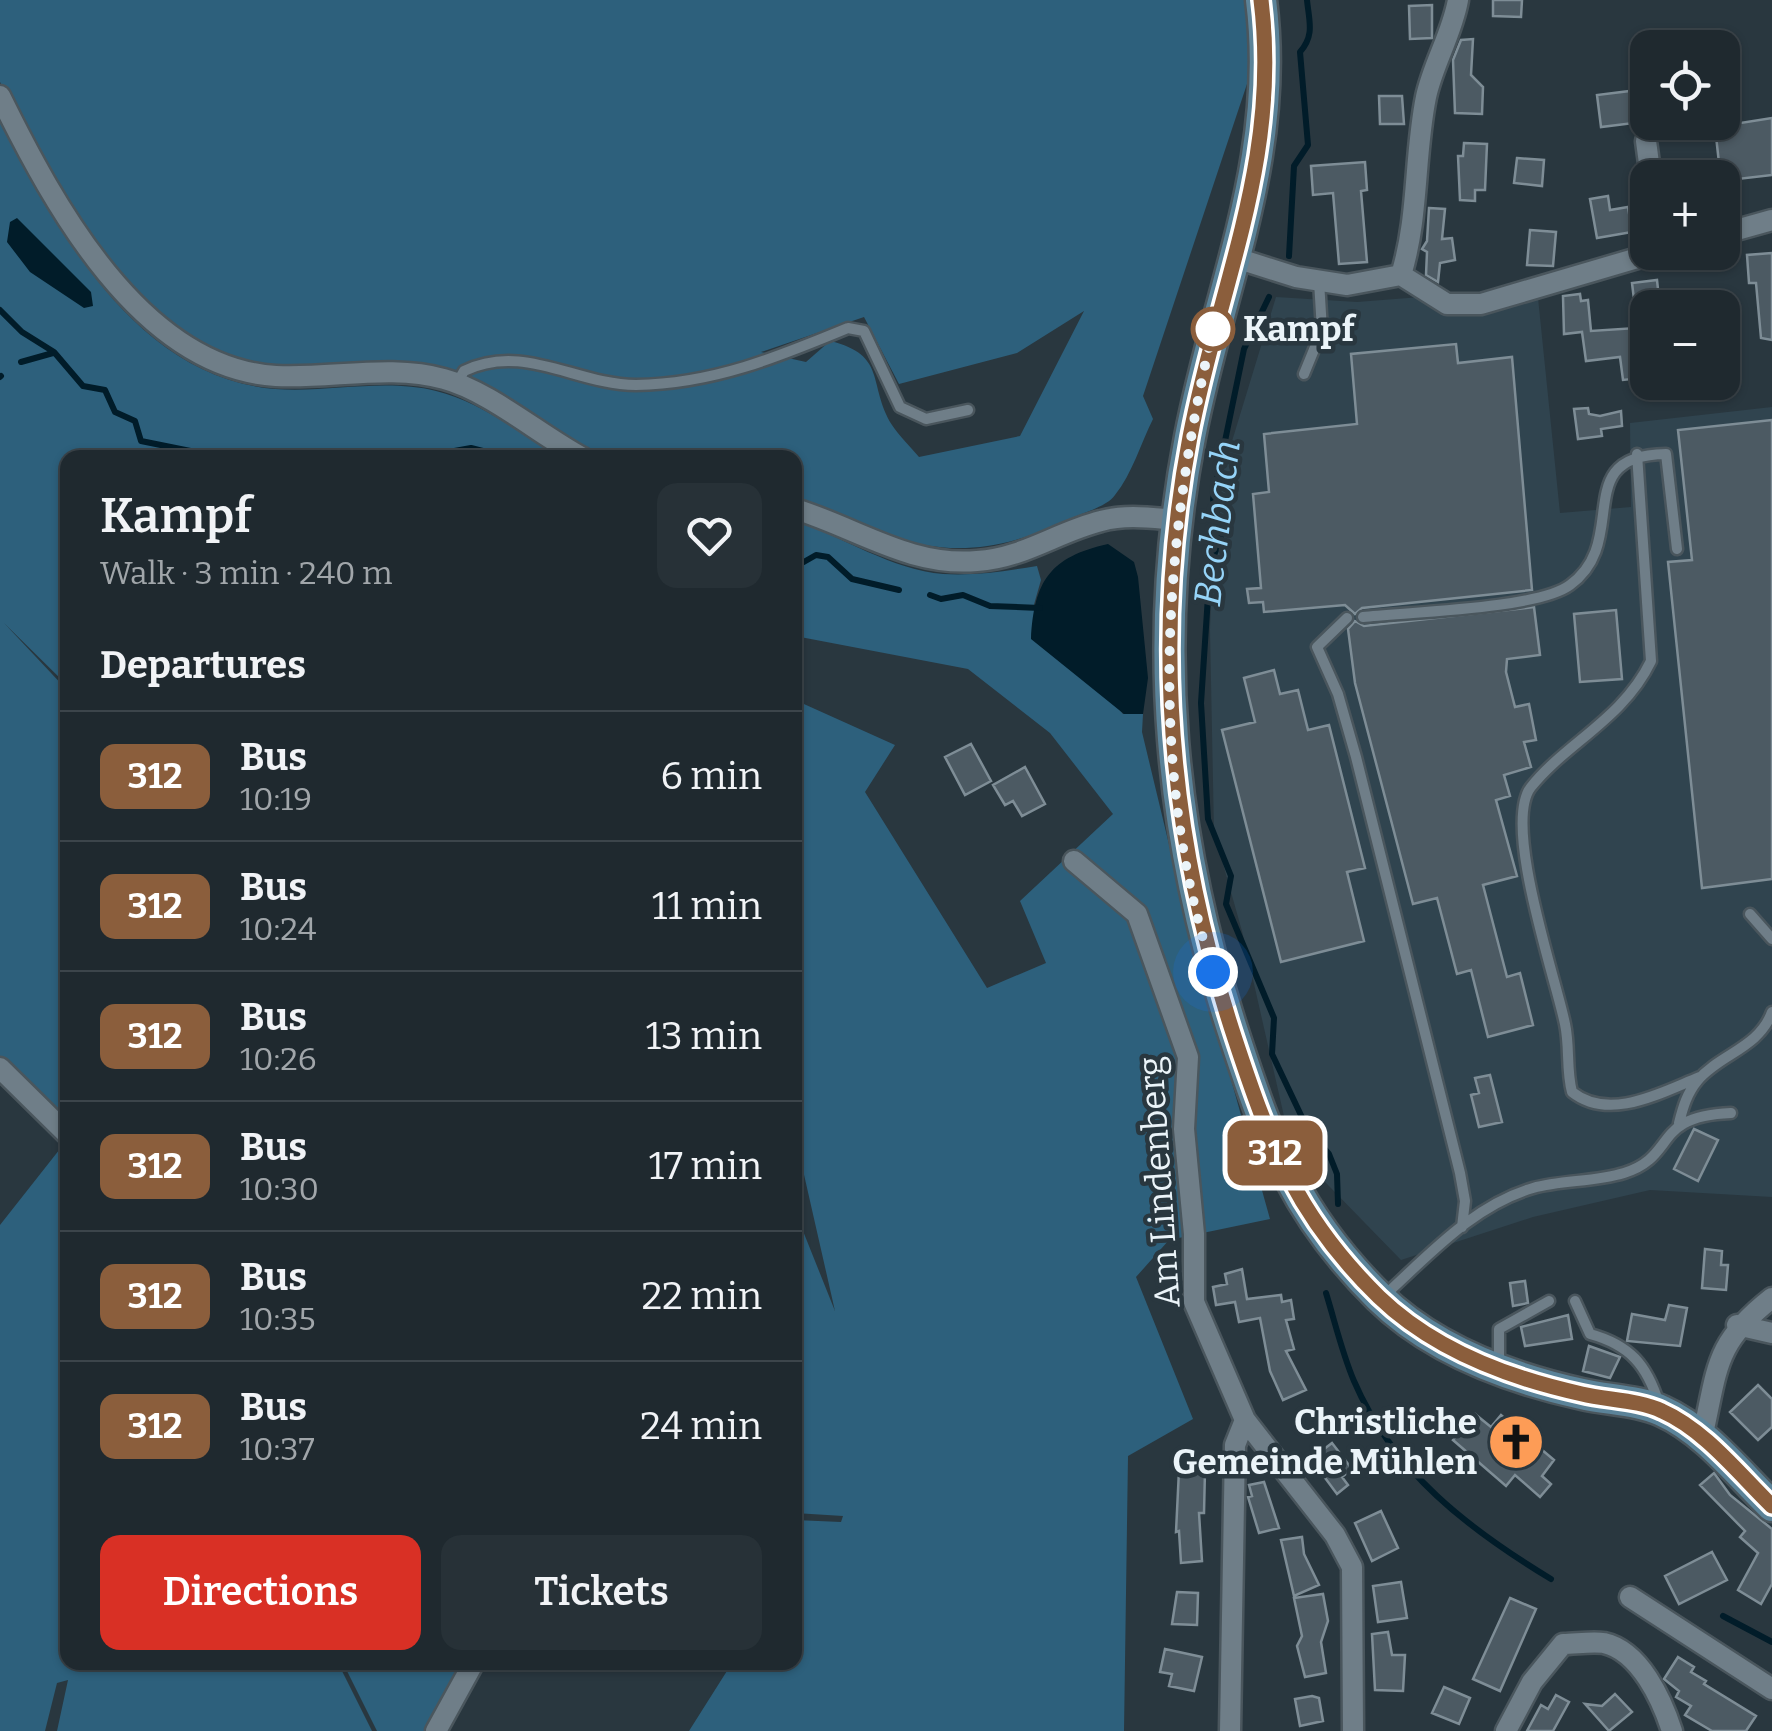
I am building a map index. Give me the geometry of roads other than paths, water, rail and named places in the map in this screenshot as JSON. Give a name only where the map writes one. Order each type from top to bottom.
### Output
[{"type":"main road","points":[[1262,0],[1268,48],[1266,108],[1238,250],[1203,373],[1177,520],[1170,610],[1171,729],[1183,838],[1202,940],[1266,1134],[1306,1213],[1381,1299],[1412,1324],[1466,1357],[1500,1370],[1578,1393],[1661,1410],[1702,1438],[1772,1506]]},
{"type":"street","points":[[1402,275],[1413,239],[1415,167],[1427,92],[1458,0]]},
{"type":"street","points":[[0,96],[51,193],[94,254],[177,344],[254,374],[399,373],[457,384],[570,450]]},
{"type":"street","points":[[1646,141],[1649,160]]},
{"type":"street","points":[[1740,229],[1772,220]]},
{"type":"street","points":[[1238,250],[1319,281],[1348,285],[1402,275],[1447,304],[1481,304],[1630,260]]},
{"type":"street","points":[[802,512],[900,552],[974,562],[1029,551],[1100,521],[1138,516],[1177,520]]},
{"type":"street","name":"Am Lindenberg","points":[[1074,861],[1136,914],[1188,1057],[1184,1129],[1194,1234],[1194,1302],[1245,1420],[1335,1535],[1352,1567],[1347,1726]]},
{"type":"street","points":[[0,1068],[60,1127]]},
{"type":"street","points":[[1702,1438],[1724,1348],[1737,1325],[1772,1298]]},
{"type":"street","points":[[1737,1325],[1772,1333]]},
{"type":"street","points":[[1230,1731],[1235,1445],[1245,1420]]},
{"type":"street","points":[[1630,1597],[1772,1689]]},
{"type":"street","points":[[1506,1731],[1532,1682],[1563,1644],[1606,1643],[1638,1665],[1672,1731]]},
{"type":"street","points":[[436,1731],[470,1670]]},
{"type":"lane","points":[[1304,374],[1322,330],[1319,281]]},
{"type":"lane","points":[[457,384],[464,371],[496,362],[534,362],[630,385],[695,383],[742,370],[848,328],[864,331],[900,407],[926,418],[968,410]]},
{"type":"lane","points":[[1363,617],[1520,600],[1552,594],[1569,586],[1588,567],[1600,545],[1607,482],[1618,465],[1637,454],[1666,454],[1677,549]]},
{"type":"lane","points":[[1637,454],[1651,662],[1643,679],[1614,711],[1529,790],[1523,816],[1528,872],[1566,1029],[1572,1092],[1584,1102],[1640,1101],[1700,1076],[1737,1053],[1767,1025],[1772,1012]]},
{"type":"lane","points":[[1347,618],[1317,647],[1338,694],[1394,903],[1466,1201],[1462,1227]]},
{"type":"lane","points":[[1750,914],[1772,939]]},
{"type":"lane","points":[[1381,1299],[1489,1204],[1534,1188],[1623,1174],[1647,1162],[1678,1123],[1687,1096],[1700,1076]]},
{"type":"lane","points":[[1678,1123],[1696,1114],[1732,1114]]},
{"type":"lane","points":[[1500,1370],[1499,1328],[1549,1300]]},
{"type":"lane","points":[[1575,1301],[1590,1334],[1629,1349],[1650,1375],[1661,1410]]},
{"type":"waterway","name":"Bechbach","points":[[1289,256],[1294,166],[1308,145],[1300,52],[1309,34],[1307,0]]},
{"type":"waterway","name":"Bechbach","points":[[1269,297],[1244,349],[1213,499],[1222,534],[1210,566],[1201,703],[1208,819],[1231,876],[1226,904],[1274,1018],[1272,1054],[1308,1130],[1329,1154],[1337,1174],[1338,1204]]},
{"type":"waterway","points":[[0,310],[22,332],[54,352],[83,386],[105,390],[115,412],[135,421],[141,441],[185,450]]},
{"type":"waterway","points":[[21,362],[53,353]]},
{"type":"waterway","points":[[460,450],[479,450]]},
{"type":"waterway","points":[[802,563],[816,555],[828,557],[852,579],[899,590]]},
{"type":"waterway","points":[[930,595],[941,599],[963,595],[990,606],[1040,608]]},
{"type":"waterway","name":"Bechbach","points":[[1326,1293],[1354,1381],[1370,1414],[1412,1471],[1463,1519],[1551,1579]]},
{"type":"waterway","name":"Bechbach","points":[[1723,1616],[1772,1642]]},
{"type":"place","name":"Kampf","points":[[1213,329]]},
{"type":"place","name":"Christliche Gemeinde Mühlen","points":[[1516,1442]]}]
